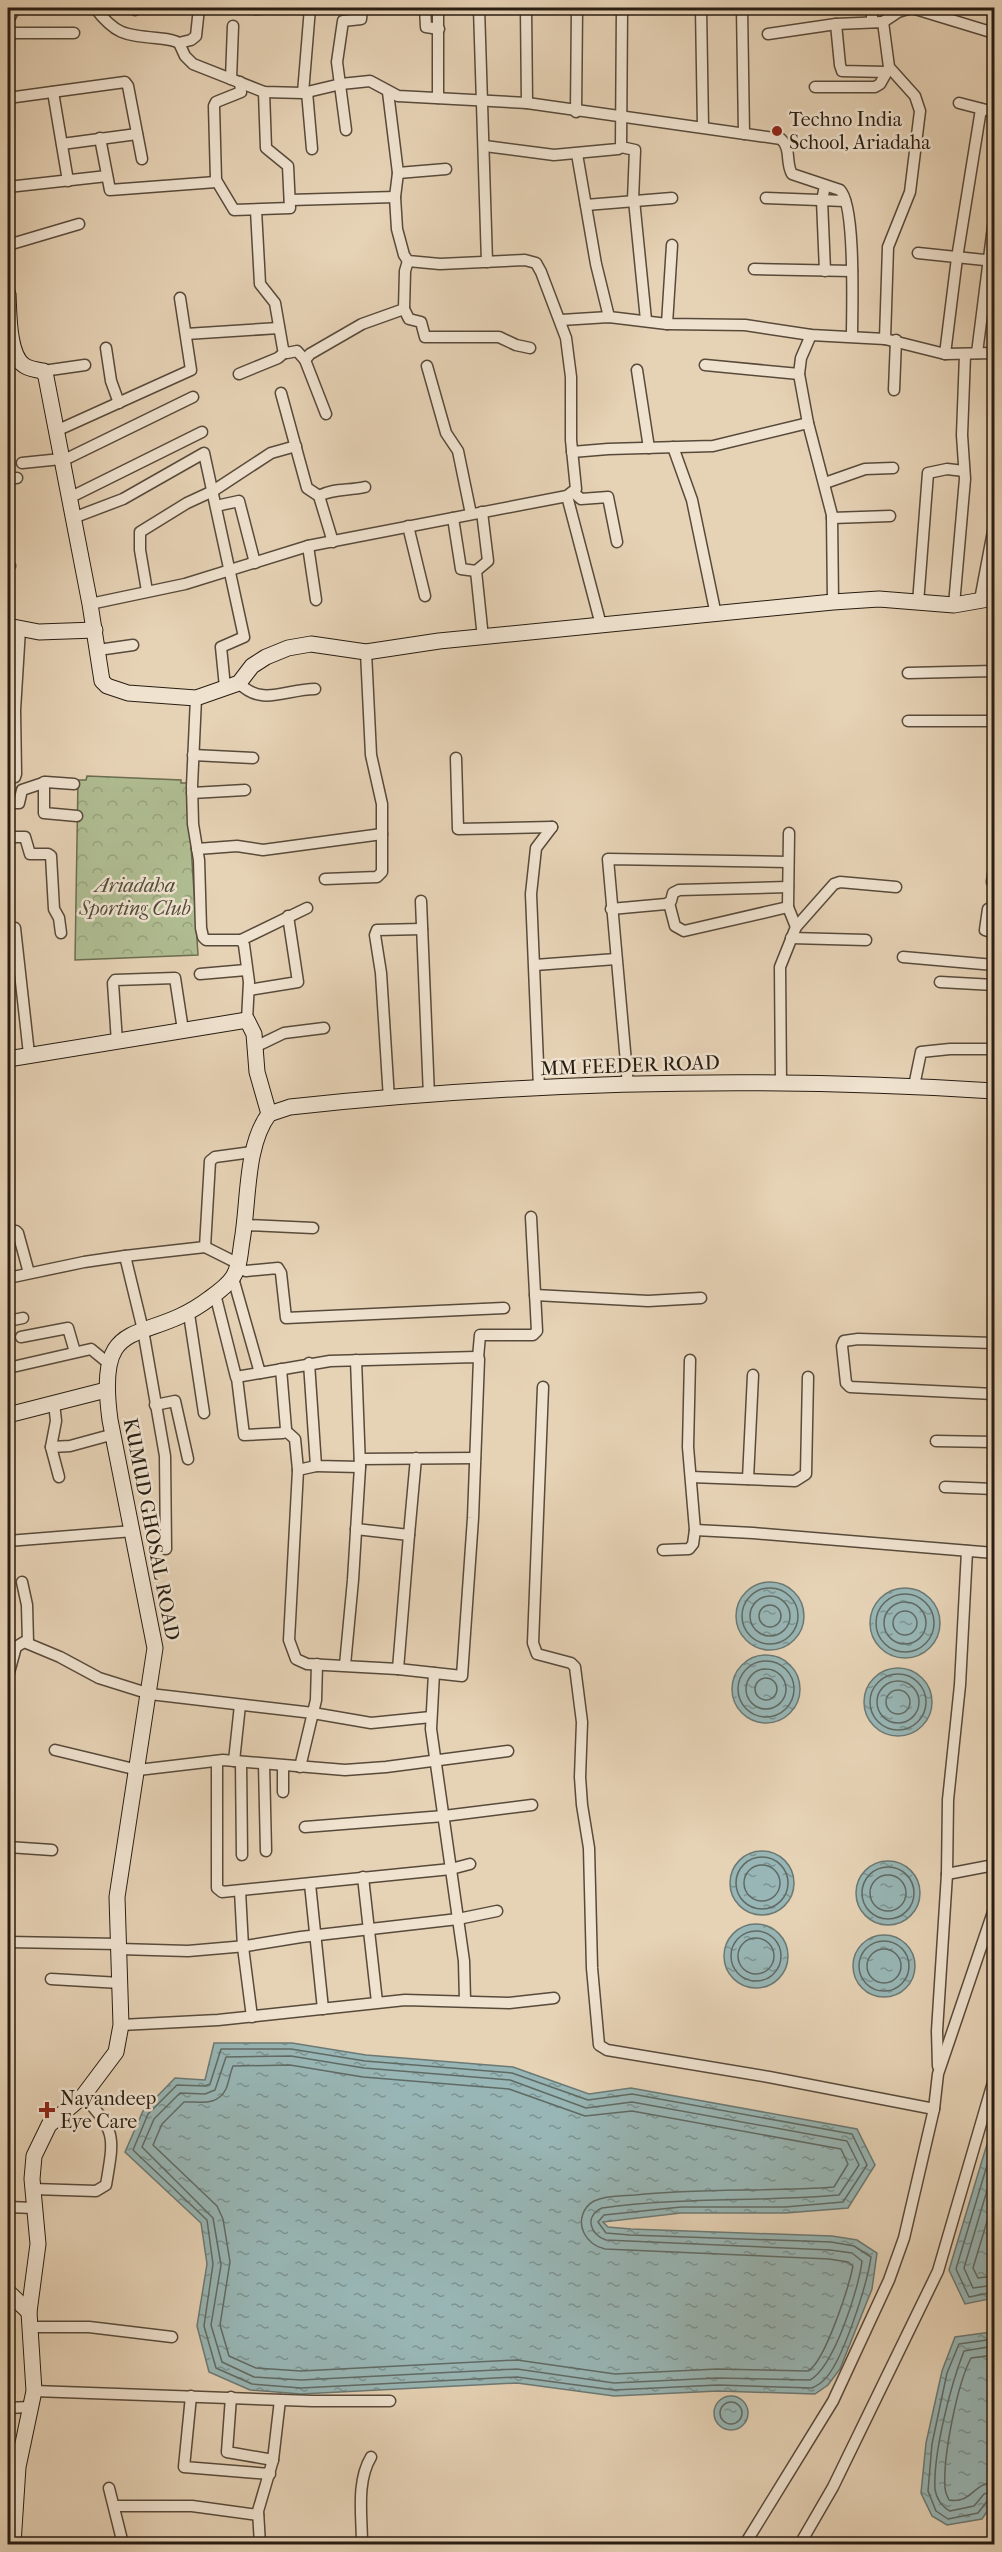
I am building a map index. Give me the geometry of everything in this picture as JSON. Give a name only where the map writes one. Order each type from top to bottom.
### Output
[{"type":"street","points":[[8,21],[15,8]]},
{"type":"street","points":[[95,8],[107,24],[122,32],[135,36],[174,40],[179,43],[189,62],[264,92],[305,92],[341,84],[370,81],[398,96],[527,103],[576,112],[703,127],[781,140],[788,148],[788,166],[792,174],[842,191],[852,271],[852,336]]},
{"type":"street","points":[[179,43],[196,36],[199,8]]},
{"type":"street","points":[[255,9],[273,8]]},
{"type":"street","points":[[288,8],[310,8],[305,92],[312,149]]},
{"type":"street","points":[[346,130],[337,60],[343,21],[361,19],[363,8]]},
{"type":"street","points":[[425,8],[426,27],[439,29]]},
{"type":"street","points":[[438,8],[438,98]]},
{"type":"street","points":[[479,8],[488,262]]},
{"type":"street","points":[[526,8],[527,103]]},
{"type":"street","points":[[576,112],[577,8]]},
{"type":"street","points":[[621,147],[622,8]]},
{"type":"street","points":[[701,8],[703,127]]},
{"type":"street","points":[[742,8],[744,134]]},
{"type":"street","points":[[872,8],[888,70],[915,96],[920,111],[910,192],[888,247],[890,340],[894,390]]},
{"type":"street","points":[[768,34],[836,24],[877,22],[912,8],[994,33]]},
{"type":"street","points":[[836,24],[842,71],[888,70]]},
{"type":"street","points":[[232,26],[236,80],[241,92],[216,102],[214,106],[216,182],[222,188],[232,209],[290,208],[288,166],[266,148],[264,92]]},
{"type":"street","points":[[8,33],[74,33]]},
{"type":"street","points":[[815,87],[875,87],[880,84],[888,70]]},
{"type":"street","points":[[8,98],[125,82],[129,86],[142,159]]},
{"type":"street","points":[[53,92],[68,181]]},
{"type":"street","points":[[388,92],[398,173],[395,197],[398,231],[404,255],[408,261]]},
{"type":"street","points":[[959,102],[994,112]]},
{"type":"street","points":[[945,354],[957,258],[981,109]]},
{"type":"street","points":[[62,144],[136,134]]},
{"type":"street","points":[[100,138],[109,189],[113,191],[216,182]]},
{"type":"street","points":[[485,146],[543,154],[577,154],[621,147],[635,150],[634,200],[646,320]]},
{"type":"street","points":[[577,154],[596,264],[609,317]]},
{"type":"street","points":[[398,173],[446,169]]},
{"type":"street","points":[[8,187],[107,176]]},
{"type":"street","points":[[825,186],[822,200],[825,271]]},
{"type":"street","points":[[290,200],[395,197]]},
{"type":"street","points":[[586,205],[672,198]]},
{"type":"street","points":[[766,198],[845,201]]},
{"type":"street","points":[[256,210],[261,284],[275,303],[285,352]]},
{"type":"street","points":[[977,353],[992,261],[994,219]]},
{"type":"street","points":[[8,245],[79,224]]},
{"type":"street","points":[[667,324],[672,245]]},
{"type":"street","points":[[918,253],[992,261]]},
{"type":"street","points":[[408,261],[440,264],[525,260],[536,263],[561,320],[570,369],[572,452],[577,481],[570,494],[601,625]]},
{"type":"street","points":[[408,261],[405,271],[404,309],[409,319],[421,321],[425,337],[499,337],[516,345],[530,348]]},
{"type":"street","points":[[754,269],[852,271]]},
{"type":"street","points":[[8,294],[10,340],[22,364],[43,371],[85,364]]},
{"type":"street","points":[[56,431],[191,369],[180,298]]},
{"type":"street","points":[[305,360],[310,354],[362,324],[404,309]]},
{"type":"street","points":[[561,320],[609,317],[667,324],[745,325],[811,335],[890,340],[945,354],[994,353]]},
{"type":"street","points":[[186,334],[279,328]]},
{"type":"street","points":[[811,335],[801,358],[799,374],[808,423],[832,518],[833,602]]},
{"type":"street","points":[[106,348],[111,381],[119,403]]},
{"type":"street","points":[[239,374],[278,358],[285,352],[297,351],[305,360],[326,414]]},
{"type":"street","points":[[954,605],[964,471],[962,435],[965,355]]},
{"type":"street","points":[[705,364],[799,374]]},
{"type":"street","points":[[427,366],[446,433],[458,451],[477,513],[488,561],[476,571]]},
{"type":"street","points":[[637,370],[649,448]]},
{"type":"street","points":[[43,371],[95,630],[102,681],[107,686],[135,694],[196,698],[232,685],[258,662],[288,648],[320,645],[366,652],[601,625],[833,602],[879,599],[954,605],[987,599],[994,526]]},
{"type":"street","points":[[282,393],[307,488],[319,496],[333,542]]},
{"type":"street","points":[[22,463],[61,460],[193,397]]},
{"type":"street","points":[[572,452],[713,446],[808,423]]},
{"type":"street","points":[[69,498],[202,432]]},
{"type":"street","points":[[147,591],[140,550],[140,532],[271,453],[296,446]]},
{"type":"street","points":[[674,447],[692,500],[716,615]]},
{"type":"street","points":[[73,518],[123,499],[204,453],[244,637],[221,647],[232,685]]},
{"type":"street","points":[[825,483],[865,469],[893,468]]},
{"type":"street","points":[[918,603],[928,472],[947,469],[964,471]]},
{"type":"street","points":[[319,496],[333,489],[347,491],[365,487]]},
{"type":"street","points":[[90,604],[186,584],[308,546],[570,494],[581,499],[608,497],[617,542]]},
{"type":"street","points":[[216,506],[239,501],[255,564]]},
{"type":"street","points":[[832,518],[890,516]]},
{"type":"street","points":[[453,518],[460,568],[476,571]]},
{"type":"street","points":[[408,526],[424,596]]},
{"type":"street","points":[[308,546],[316,600]]},
{"type":"street","points":[[476,571],[483,638]]},
{"type":"street","points":[[8,777],[15,777],[16,774],[12,747],[15,710],[14,628],[39,632],[95,630]]},
{"type":"street","points":[[98,650],[133,645]]},
{"type":"street","points":[[325,879],[381,875],[382,872],[382,804],[371,755],[366,652]]},
{"type":"street","points":[[908,673],[994,671]]},
{"type":"street","points":[[232,685],[248,692],[270,695],[315,688]]},
{"type":"street","points":[[196,698],[192,793],[202,937],[206,940],[241,940],[307,908]]},
{"type":"street","points":[[909,721],[994,721]]},
{"type":"street","points":[[193,755],[253,758]]},
{"type":"street","points":[[456,758],[458,829],[552,827],[536,848],[531,894],[538,1088]]},
{"type":"street","points":[[44,782],[44,813],[77,816]]},
{"type":"street","points":[[8,803],[19,802],[22,790],[44,782],[74,784]]},
{"type":"street","points":[[192,793],[245,790]]},
{"type":"street","points":[[789,833],[788,906],[796,927]]},
{"type":"street","points":[[197,849],[237,846],[259,851],[382,834]]},
{"type":"street","points":[[8,837],[26,837],[30,854],[51,856],[54,909],[59,918],[61,933]]},
{"type":"street","points":[[628,1085],[607,862],[611,857],[788,862]]},
{"type":"street","points":[[994,866],[992,882],[994,882]]},
{"type":"street","points":[[781,1083],[780,967],[796,927],[834,884],[840,882],[896,887]]},
{"type":"street","points":[[788,887],[678,890],[673,893],[669,903],[675,926],[684,931],[788,906]]},
{"type":"street","points":[[421,901],[429,1096]]},
{"type":"street","points":[[611,909],[669,903]]},
{"type":"street","points":[[994,910],[988,909],[984,926],[985,930],[994,933]]},
{"type":"street","points":[[249,990],[298,982],[288,916]]},
{"type":"street","points":[[15,928],[29,1054]]},
{"type":"street","points":[[389,1099],[381,973],[375,935],[377,930],[422,929]]},
{"type":"street","points":[[791,938],[867,940]]},
{"type":"street","points":[[8,1368],[91,1349],[108,1363],[122,1340],[189,1314],[215,1294],[235,1273],[246,1225],[252,1152],[269,1114],[256,1072],[254,1034],[247,1020],[249,990],[244,945],[241,940]]},
{"type":"street","points":[[903,957],[994,965]]},
{"type":"street","points":[[535,965],[616,959]]},
{"type":"street","points":[[200,974],[246,970]]},
{"type":"street","points":[[117,1042],[113,983],[115,980],[175,978],[183,1030]]},
{"type":"street","points":[[940,982],[994,985]]},
{"type":"street","points":[[8,1059],[247,1020]]},
{"type":"street","points":[[255,1047],[284,1033],[324,1028]]},
{"type":"street","points":[[914,1086],[919,1056],[925,1050],[994,1049]]},
{"type":"street","name":"MM FEEDER ROAD","points":[[269,1114],[290,1107],[389,1099],[538,1088],[628,1085],[781,1083],[914,1086],[994,1091]]},
{"type":"street","points":[[205,1247],[210,1161],[215,1157],[252,1152]]},
{"type":"street","points":[[280,1369],[286,1431],[295,1439],[298,1470],[289,1640],[296,1659],[307,1664],[398,1669],[457,1677],[464,1674],[476,1458],[479,1336],[536,1333],[531,1217]]},
{"type":"street","points":[[246,1225],[313,1228]]},
{"type":"street","points":[[8,1233],[18,1233],[29,1273]]},
{"type":"street","points":[[8,1278],[125,1256],[205,1247],[237,1263],[235,1273],[260,1372]]},
{"type":"street","points":[[125,1256],[143,1330],[165,1456],[166,1549]]},
{"type":"street","points":[[235,1273],[279,1269],[286,1318],[504,1308]]},
{"type":"street","points":[[215,1294],[237,1378],[244,1435],[286,1431]]},
{"type":"street","points":[[535,1295],[648,1301],[701,1298]]},
{"type":"street","points":[[189,1314],[204,1413]]},
{"type":"street","points":[[8,1321],[23,1318]]},
{"type":"street","points":[[21,1337],[68,1328],[75,1352]]},
{"type":"street","points":[[994,1343],[858,1339],[844,1341],[843,1346],[846,1383],[850,1387],[994,1394]]},
{"type":"street","points":[[237,1378],[309,1363],[478,1358]]},
{"type":"street","points":[[345,1665],[360,1463],[356,1360]]},
{"type":"street","points":[[663,1550],[689,1549],[693,1544],[695,1530],[688,1447],[690,1360]]},
{"type":"street","name":"KUMUD GHOSAL ROAD","points":[[34,2391],[30,2320],[38,2244],[32,2165],[36,2147],[49,2125],[82,2096],[113,2059],[121,2025],[117,1897],[150,1694],[155,1642],[141,1583],[106,1390],[108,1363]]},
{"type":"street","points":[[309,1363],[316,1466]]},
{"type":"street","points":[[748,1479],[753,1375]]},
{"type":"street","points":[[691,1477],[795,1481],[806,1474],[808,1377]]},
{"type":"street","points":[[543,1387],[533,1643],[537,1654],[571,1663],[576,1675],[582,1722],[580,1778],[589,1848],[592,1968],[599,2044],[607,2050],[769,2077],[934,2109]]},
{"type":"street","points":[[8,1415],[106,1390]]},
{"type":"street","points":[[155,1405],[175,1401],[188,1459]]},
{"type":"street","points":[[54,1402],[56,1421],[51,1447],[59,1477]]},
{"type":"street","points":[[51,1447],[70,1446],[114,1434]]},
{"type":"street","points":[[936,1441],[994,1443]]},
{"type":"street","points":[[298,1470],[316,1466],[416,1458],[476,1458]]},
{"type":"street","points":[[398,1669],[416,1458]]},
{"type":"street","points":[[945,1487],[994,1489]]},
{"type":"street","points":[[356,1529],[409,1535]]},
{"type":"street","points":[[695,1530],[994,1552]]},
{"type":"street","points":[[8,1541],[133,1532]]},
{"type":"street","points":[[745,2544],[833,2401],[873,2317],[904,2238],[934,2109],[938,2074],[937,2020],[947,1874],[948,1800],[960,1685],[967,1551]]},
{"type":"street","points":[[8,1676],[24,1643],[27,1605],[22,1582]]},
{"type":"street","points":[[8,1639],[24,1643],[99,1678],[150,1694],[313,1713],[370,1723],[431,1717]]},
{"type":"street","points":[[300,1767],[316,1700],[317,1664]]},
{"type":"street","points":[[434,1673],[431,1717],[435,1761],[464,1961],[465,2001]]},
{"type":"street","points":[[240,1706],[237,1762],[242,1855]]},
{"type":"street","points":[[55,1750],[138,1770],[217,1761],[345,1770],[508,1751]]},
{"type":"street","points":[[217,1761],[217,1888],[222,1892],[451,1869],[471,1864]]},
{"type":"street","points":[[264,1764],[266,1851]]},
{"type":"street","points":[[283,1766],[283,1792]]},
{"type":"street","points":[[305,1827],[444,1816],[532,1804]]},
{"type":"street","points":[[8,1847],[52,1850]]},
{"type":"street","points":[[947,1874],[994,1865]]},
{"type":"street","points":[[363,1877],[377,2002]]},
{"type":"street","points":[[310,1884],[323,2009]]},
{"type":"street","points":[[240,1891],[243,1947],[252,2016]]},
{"type":"street","points":[[938,2074],[994,1909]]},
{"type":"street","points":[[8,1942],[188,1951],[243,1947],[315,1935],[458,1920],[497,1911]]},
{"type":"street","points":[[51,1979],[120,1983]]},
{"type":"street","points":[[121,2025],[252,2016],[377,2002],[509,2003],[554,1998]]},
{"type":"street","points":[[800,2544],[833,2487],[938,2271],[994,2079]]},
{"type":"street","points":[[33,2189],[96,2191],[106,2186],[113,2141],[103,2118],[82,2096]]},
{"type":"street","points":[[8,2207],[34,2208]]},
{"type":"street","points":[[8,2292],[30,2320],[172,2337]]},
{"type":"street","points":[[13,2544],[11,2503],[34,2391],[280,2400],[390,2401]]},
{"type":"street","points":[[191,2396],[184,2467],[270,2474]]},
{"type":"street","points":[[231,2397],[227,2452],[273,2460]]},
{"type":"street","points":[[260,2544],[258,2515],[273,2460],[280,2400]]},
{"type":"street","points":[[8,2408],[29,2407]]},
{"type":"street","points":[[362,2544],[362,2482],[371,2457]]},
{"type":"street","points":[[110,2488],[123,2544]]},
{"type":"street","points":[[114,2506],[192,2506],[258,2515]]},
{"type":"green space","name":"Ariadaha Sporting Club","points":[[87,776],[181,780],[181,783],[187,783],[198,955],[75,960],[78,780],[86,780]]},
{"type":"water","points":[[770,1582],[783,1585],[794,1592],[801,1603],[804,1616],[801,1629],[794,1640],[783,1647],[770,1650],[757,1647],[746,1640],[739,1629],[736,1616],[739,1603],[746,1592],[757,1585]]},
{"type":"water","points":[[905,1588],[924,1594],[934,1604],[940,1623],[934,1642],[924,1652],[905,1658],[886,1652],[876,1642],[870,1623],[876,1604],[886,1594]]},
{"type":"water","points":[[766,1655],[779,1658],[790,1665],[797,1676],[800,1689],[797,1702],[790,1713],[779,1720],[766,1723],[753,1720],[742,1713],[735,1702],[732,1689],[735,1676],[742,1665],[753,1658]]},
{"type":"water","points":[[891,1668],[905,1668],[917,1673],[927,1683],[932,1702],[927,1721],[917,1731],[905,1736],[891,1736],[879,1731],[869,1721],[864,1709],[864,1695],[869,1683],[879,1673]]},
{"type":"water","points":[[762,1851],[780,1857],[788,1865],[794,1883],[788,1901],[780,1909],[762,1915],[744,1909],[736,1901],[730,1883],[736,1865],[744,1857]]},
{"type":"water","points":[[888,1861],[906,1867],[914,1875],[920,1893],[914,1911],[906,1919],[888,1925],[870,1919],[862,1911],[856,1893],[862,1875],[870,1867]]},
{"type":"water","points":[[756,1924],[774,1930],[782,1938],[788,1956],[782,1974],[774,1982],[756,1988],[738,1982],[730,1974],[724,1956],[730,1938],[738,1930]]},
{"type":"water","points":[[884,1935],[906,1944],[915,1966],[906,1988],[884,1997],[862,1988],[853,1966],[862,1944]]},
{"type":"water","points":[[214,2043],[292,2043],[366,2055],[513,2067],[589,2094],[631,2088],[857,2129],[875,2165],[848,2208],[786,2213],[681,2213],[603,2222],[608,2227],[631,2229],[832,2236],[857,2240],[877,2253],[872,2289],[840,2369],[828,2385],[815,2394],[718,2391],[614,2396],[517,2383],[301,2394],[250,2390],[209,2372],[197,2326],[207,2264],[201,2223],[125,2152],[143,2111],[175,2078],[205,2080]]},
{"type":"water","points":[[994,2121],[994,2298],[965,2304],[949,2270]]},
{"type":"water","points":[[991,2332],[994,2334],[994,2501],[982,2519],[947,2525],[932,2516],[921,2493],[926,2443],[942,2371],[955,2337]]},
{"type":"water","points":[[731,2396],[743,2401],[748,2413],[743,2425],[731,2430],[719,2425],[714,2413],[719,2401]]},
{"type":"place","name":"Techno India School, Ariadaha","points":[[777,131]]},
{"type":"place","name":"Nayandeep Eye Care","points":[[47,2110]]}]
